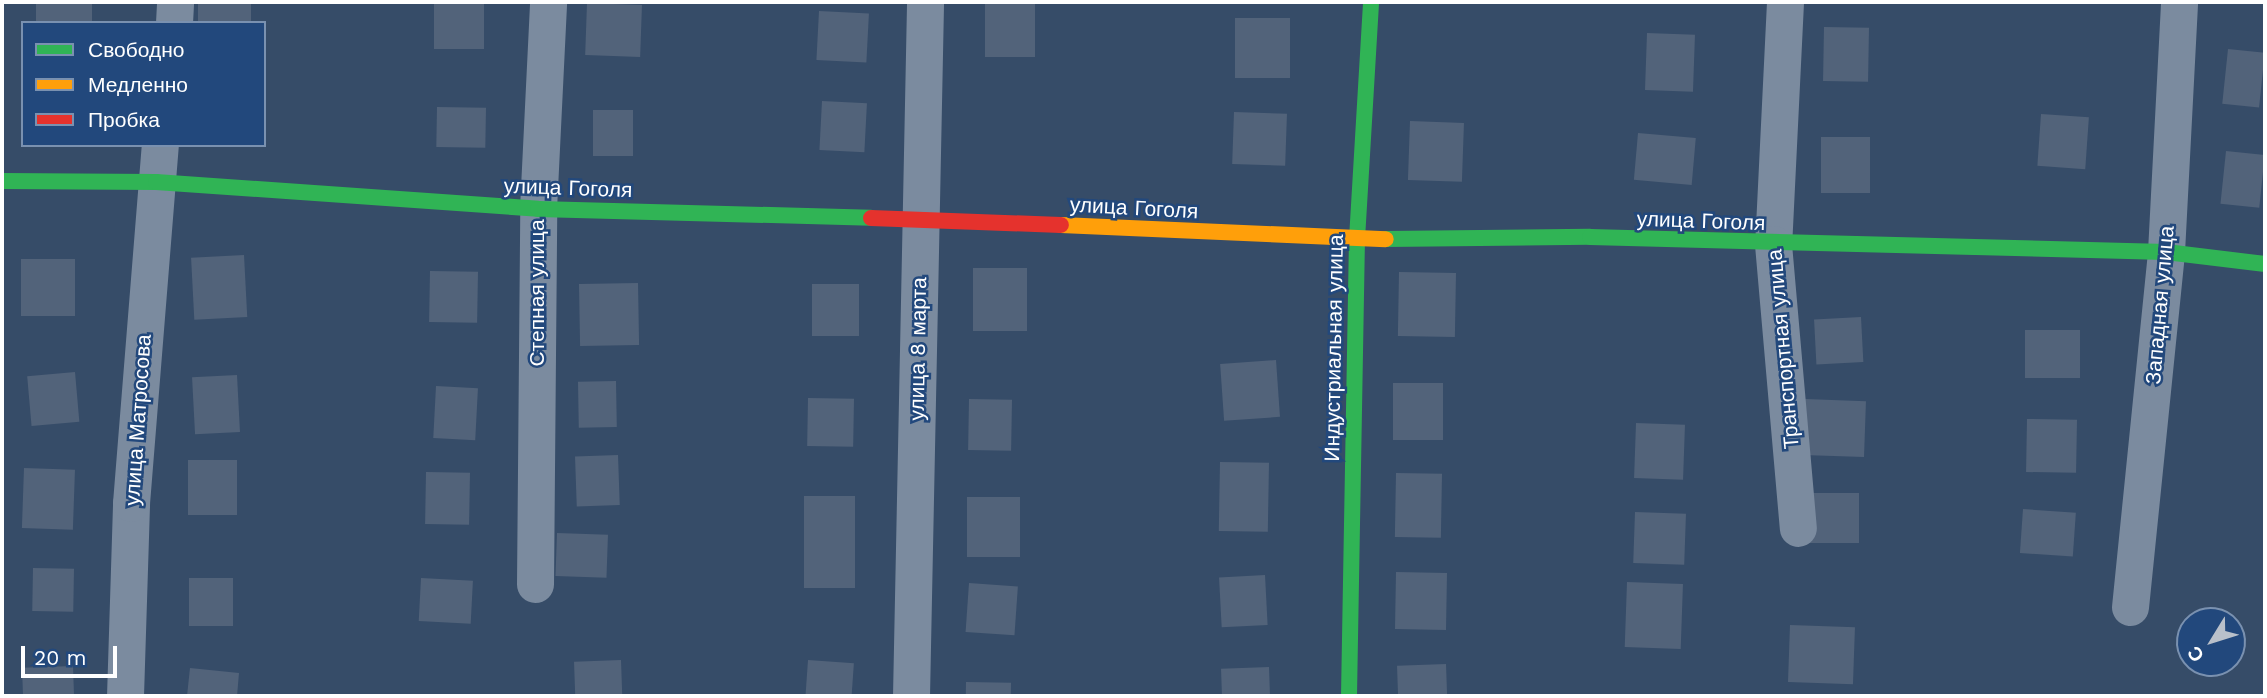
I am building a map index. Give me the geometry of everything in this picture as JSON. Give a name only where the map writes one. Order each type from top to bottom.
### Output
[{"type":"street","points":[[174,21],[176,2]]},
{"type":"street","name":"Степная улица","points":[[535,584],[538,209],[548,2]]},
{"type":"street","name":"улица 8 марта","points":[[911,696],[925,2]]},
{"type":"street","name":"Индустриальная улица","points":[[1349,696],[1357,239],[1371,2]]},
{"type":"street","name":"Транспортная улица","points":[[1785,2],[1773,244],[1798,528]]},
{"type":"street","name":"Западная улица","points":[[2130,607],[2166,252],[2179,2]]},
{"type":"street","name":"улица Матросова","points":[[125,696],[131,503],[160,147]]},
{"type":"street","name":"улица Гоголя","points":[[2,181],[156,182],[538,209],[920,219],[1357,239],[1590,237],[1773,244],[2166,252],[2265,264]]},
{"type":"building","points":[[36,2],[92,2],[92,21],[36,21]]},
{"type":"building","points":[[198,2],[251,2],[251,21],[198,21]]},
{"type":"building","points":[[434,2],[484,2],[484,49],[434,49]]},
{"type":"building","points":[[985,2],[1035,2],[1035,57],[985,57]]},
{"type":"building","points":[[587,3],[642,5],[640,57],[585,55]]},
{"type":"building","points":[[819,11],[869,14],[866,63],[816,60]]},
{"type":"building","points":[[1235,18],[1290,18],[1290,78],[1235,78]]},
{"type":"building","points":[[1824,27],[1869,28],[1868,82],[1823,81]]},
{"type":"building","points":[[1647,33],[1695,35],[1693,92],[1645,90]]},
{"type":"building","points":[[2228,49],[2265,53],[2259,108],[2222,104]]},
{"type":"building","points":[[822,101],[867,103],[864,152],[819,150]]},
{"type":"building","points":[[437,107],[486,108],[485,148],[436,147]]},
{"type":"building","points":[[593,110],[633,110],[633,156],[593,156]]},
{"type":"building","points":[[1234,112],[1287,114],[1285,166],[1232,164]]},
{"type":"building","points":[[2041,114],[2089,117],[2085,169],[2037,166]]},
{"type":"building","points":[[1410,121],[1464,123],[1462,182],[1408,180]]},
{"type":"building","points":[[1638,133],[1696,138],[1692,185],[1634,180]]},
{"type":"building","points":[[1821,137],[1870,137],[1870,193],[1821,193]]},
{"type":"building","points":[[2226,151],[2265,155],[2259,208],[2220,204]]},
{"type":"building","points":[[244,255],[247,317],[194,320],[191,258]]},
{"type":"building","points":[[21,259],[75,259],[75,316],[21,316]]},
{"type":"building","points":[[973,268],[1027,268],[1027,331],[973,331]]},
{"type":"building","points":[[430,271],[478,272],[477,323],[429,322]]},
{"type":"building","points":[[1399,272],[1456,273],[1455,337],[1398,336]]},
{"type":"building","points":[[638,283],[639,345],[580,346],[579,284]]},
{"type":"building","points":[[812,284],[859,284],[859,336],[812,336]]},
{"type":"building","points":[[1861,317],[1863,362],[1816,364],[1814,319]]},
{"type":"building","points":[[2025,330],[2080,330],[2080,378],[2025,378]]},
{"type":"building","points":[[1276,360],[1280,417],[1224,421],[1220,364]]},
{"type":"building","points":[[75,372],[79,422],[32,426],[27,376]]},
{"type":"building","points":[[237,375],[240,432],[195,434],[192,377]]},
{"type":"building","points":[[616,381],[617,427],[579,428],[578,382]]},
{"type":"building","points":[[1393,383],[1443,383],[1443,440],[1393,440]]},
{"type":"building","points":[[436,386],[478,388],[475,440],[433,438]]},
{"type":"building","points":[[808,398],[854,399],[853,447],[807,446]]},
{"type":"building","points":[[969,399],[1012,400],[1011,451],[968,450]]},
{"type":"building","points":[[1805,399],[1866,401],[1864,457],[1803,455]]},
{"type":"building","points":[[2027,419],[2077,420],[2076,473],[2026,472]]},
{"type":"building","points":[[1636,423],[1685,425],[1683,480],[1634,478]]},
{"type":"building","points":[[618,455],[620,505],[577,506],[575,457]]},
{"type":"building","points":[[188,460],[237,460],[237,515],[188,515]]},
{"type":"building","points":[[1220,462],[1269,463],[1268,532],[1219,531]]},
{"type":"building","points":[[24,468],[75,470],[73,530],[22,528]]},
{"type":"building","points":[[426,472],[470,473],[469,525],[425,524]]},
{"type":"building","points":[[1396,473],[1442,474],[1441,538],[1395,537]]},
{"type":"building","points":[[1809,493],[1859,493],[1859,543],[1809,543]]},
{"type":"building","points":[[804,496],[855,496],[855,588],[804,588]]},
{"type":"building","points":[[967,497],[1020,497],[1020,557],[967,557]]},
{"type":"building","points":[[2023,509],[2076,513],[2073,557],[2020,553]]},
{"type":"building","points":[[1635,512],[1686,514],[1684,565],[1633,563]]},
{"type":"building","points":[[557,533],[608,535],[606,578],[555,576]]},
{"type":"building","points":[[33,568],[74,569],[73,612],[32,611]]},
{"type":"building","points":[[1396,572],[1447,573],[1446,630],[1395,629]]},
{"type":"building","points":[[1265,575],[1268,625],[1222,627],[1219,577]]},
{"type":"building","points":[[189,578],[233,578],[233,626],[189,626]]},
{"type":"building","points":[[421,578],[473,581],[471,624],[419,621]]},
{"type":"building","points":[[1627,582],[1683,584],[1681,649],[1625,647]]},
{"type":"building","points":[[969,583],[1018,586],[1014,635],[966,632]]},
{"type":"building","points":[[1790,625],[1855,627],[1853,684],[1788,682]]},
{"type":"building","points":[[621,660],[622,696],[575,696],[574,662]]},
{"type":"building","points":[[808,660],[854,663],[852,696],[805,696]]},
{"type":"building","points":[[1446,664],[1447,696],[1398,696],[1397,666]]},
{"type":"building","points":[[73,666],[74,696],[23,696],[22,668]]},
{"type":"building","points":[[1269,667],[1270,696],[1222,696],[1221,669]]},
{"type":"building","points":[[190,668],[239,673],[237,696],[187,696]]},
{"type":"building","points":[[966,682],[1011,683],[1011,696],[966,696]]},
{"type":"traffic: fast","points":[[1349,696],[1357,239],[1371,2]]},
{"type":"traffic: fast","points":[[2,181],[156,182],[538,209],[871,218]]},
{"type":"traffic: fast","points":[[1386,239],[1590,237],[2166,252],[2265,264]]},
{"type":"traffic: slow","points":[[1061,225],[1386,239]]},
{"type":"traffic: jam","points":[[871,218],[1061,225]]}]
